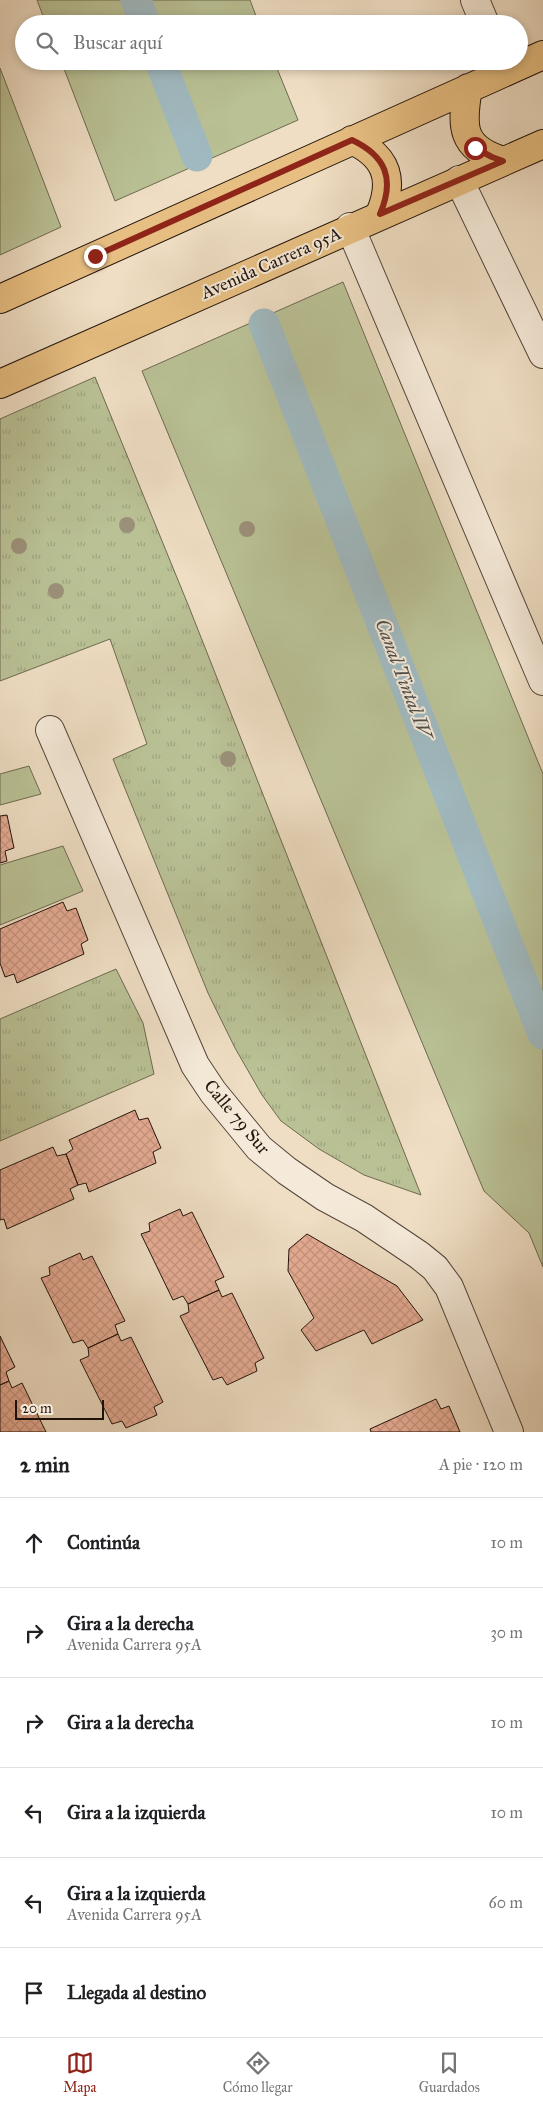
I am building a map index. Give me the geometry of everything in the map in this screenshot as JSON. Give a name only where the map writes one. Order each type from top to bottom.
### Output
[{"type":"main road","points":[[528,59],[543,55]]},
{"type":"main road","points":[[0,299],[468,88],[497,70]]},
{"type":"main road","points":[[468,88],[464,120],[469,139],[475,148],[484,154],[503,161]]},
{"type":"main road","points":[[352,140],[368,147],[383,163],[388,183],[387,198],[380,214]]},
{"type":"main road","name":"Avenida Carrera 95A","points":[[0,384],[350,227],[543,144]]},
{"type":"street","points":[[475,0],[481,15]]},
{"type":"street","points":[[459,180],[543,354]]},
{"type":"street","points":[[350,227],[543,681]]},
{"type":"street","name":"Calle 79 Sur","points":[[50,730],[195,1065],[212,1092],[259,1148],[294,1176],[325,1197],[364,1218],[435,1268],[448,1287],[509,1432]]},
{"type":"green space","points":[[37,0],[250,0],[256,15],[43,15]]},
{"type":"green space","points":[[0,68],[61,227],[0,255]]},
{"type":"green space","points":[[64,70],[278,70],[298,120],[115,201]]},
{"type":"green space","points":[[343,282],[543,774],[543,1267],[529,1233],[484,1191],[142,371]]},
{"type":"green space","points":[[95,377],[189,607],[421,1195],[364,1175],[319,1149],[281,1121],[262,1095],[235,1048],[208,993],[113,759],[147,744],[110,639],[0,681],[0,419]]},
{"type":"green space","points":[[29,766],[41,794],[0,805],[0,774]]},
{"type":"green space","points":[[63,846],[83,891],[0,925],[0,865]]},
{"type":"green space","points":[[116,969],[143,1023],[154,1074],[0,1141],[0,1019]]},
{"type":"building","points":[[7,815],[14,848],[5,851],[7,861],[0,863],[0,816]]},
{"type":"building","points":[[63,902],[67,911],[76,908],[88,940],[81,944],[84,954],[17,983],[14,974],[5,977],[0,963],[0,929]]},
{"type":"building","points":[[135,1110],[139,1120],[148,1118],[161,1148],[153,1152],[156,1163],[89,1192],[86,1183],[78,1185],[66,1154],[73,1149],[69,1140]]},
{"type":"building","points":[[53,1147],[57,1156],[66,1154],[78,1185],[70,1189],[74,1199],[7,1229],[4,1219],[0,1220],[0,1170]]},
{"type":"building","points":[[180,1209],[183,1216],[192,1212],[224,1277],[215,1281],[219,1290],[188,1304],[183,1296],[173,1300],[141,1234],[150,1231],[149,1223]]},
{"type":"building","points":[[307,1234],[397,1286],[423,1320],[372,1344],[364,1330],[316,1351],[301,1330],[314,1318],[288,1271],[289,1249]]},
{"type":"building","points":[[80,1253],[83,1260],[92,1256],[125,1321],[115,1325],[118,1334],[88,1348],[83,1340],[73,1343],[41,1278],[50,1275],[49,1267]]},
{"type":"building","points":[[219,1290],[222,1297],[232,1293],[264,1358],[255,1363],[257,1371],[227,1385],[222,1377],[213,1380],[180,1316],[189,1312],[188,1304]]},
{"type":"building","points":[[118,1334],[121,1341],[131,1337],[163,1402],[154,1407],[157,1415],[126,1428],[122,1421],[112,1424],[80,1360],[89,1356],[88,1348]]},
{"type":"building","points":[[0,1336],[15,1367],[6,1372],[9,1381],[0,1385]]},
{"type":"building","points":[[9,1381],[12,1388],[22,1383],[46,1432],[0,1432],[0,1385]]},
{"type":"building","points":[[436,1399],[441,1409],[449,1406],[460,1432],[371,1432],[370,1429]]},
{"type":"waterway","name":"Canal Tintal IV","points":[[136,0],[142,15]]},
{"type":"waterway","name":"Canal Tintal IV","points":[[164,70],[197,156]]},
{"type":"waterway","name":"Canal Tintal IV","points":[[264,324],[543,1034]]},
{"type":"route","points":[[95,256],[352,140],[368,147],[383,163],[388,183],[387,198],[380,214],[503,161],[484,154],[475,148]]}]
